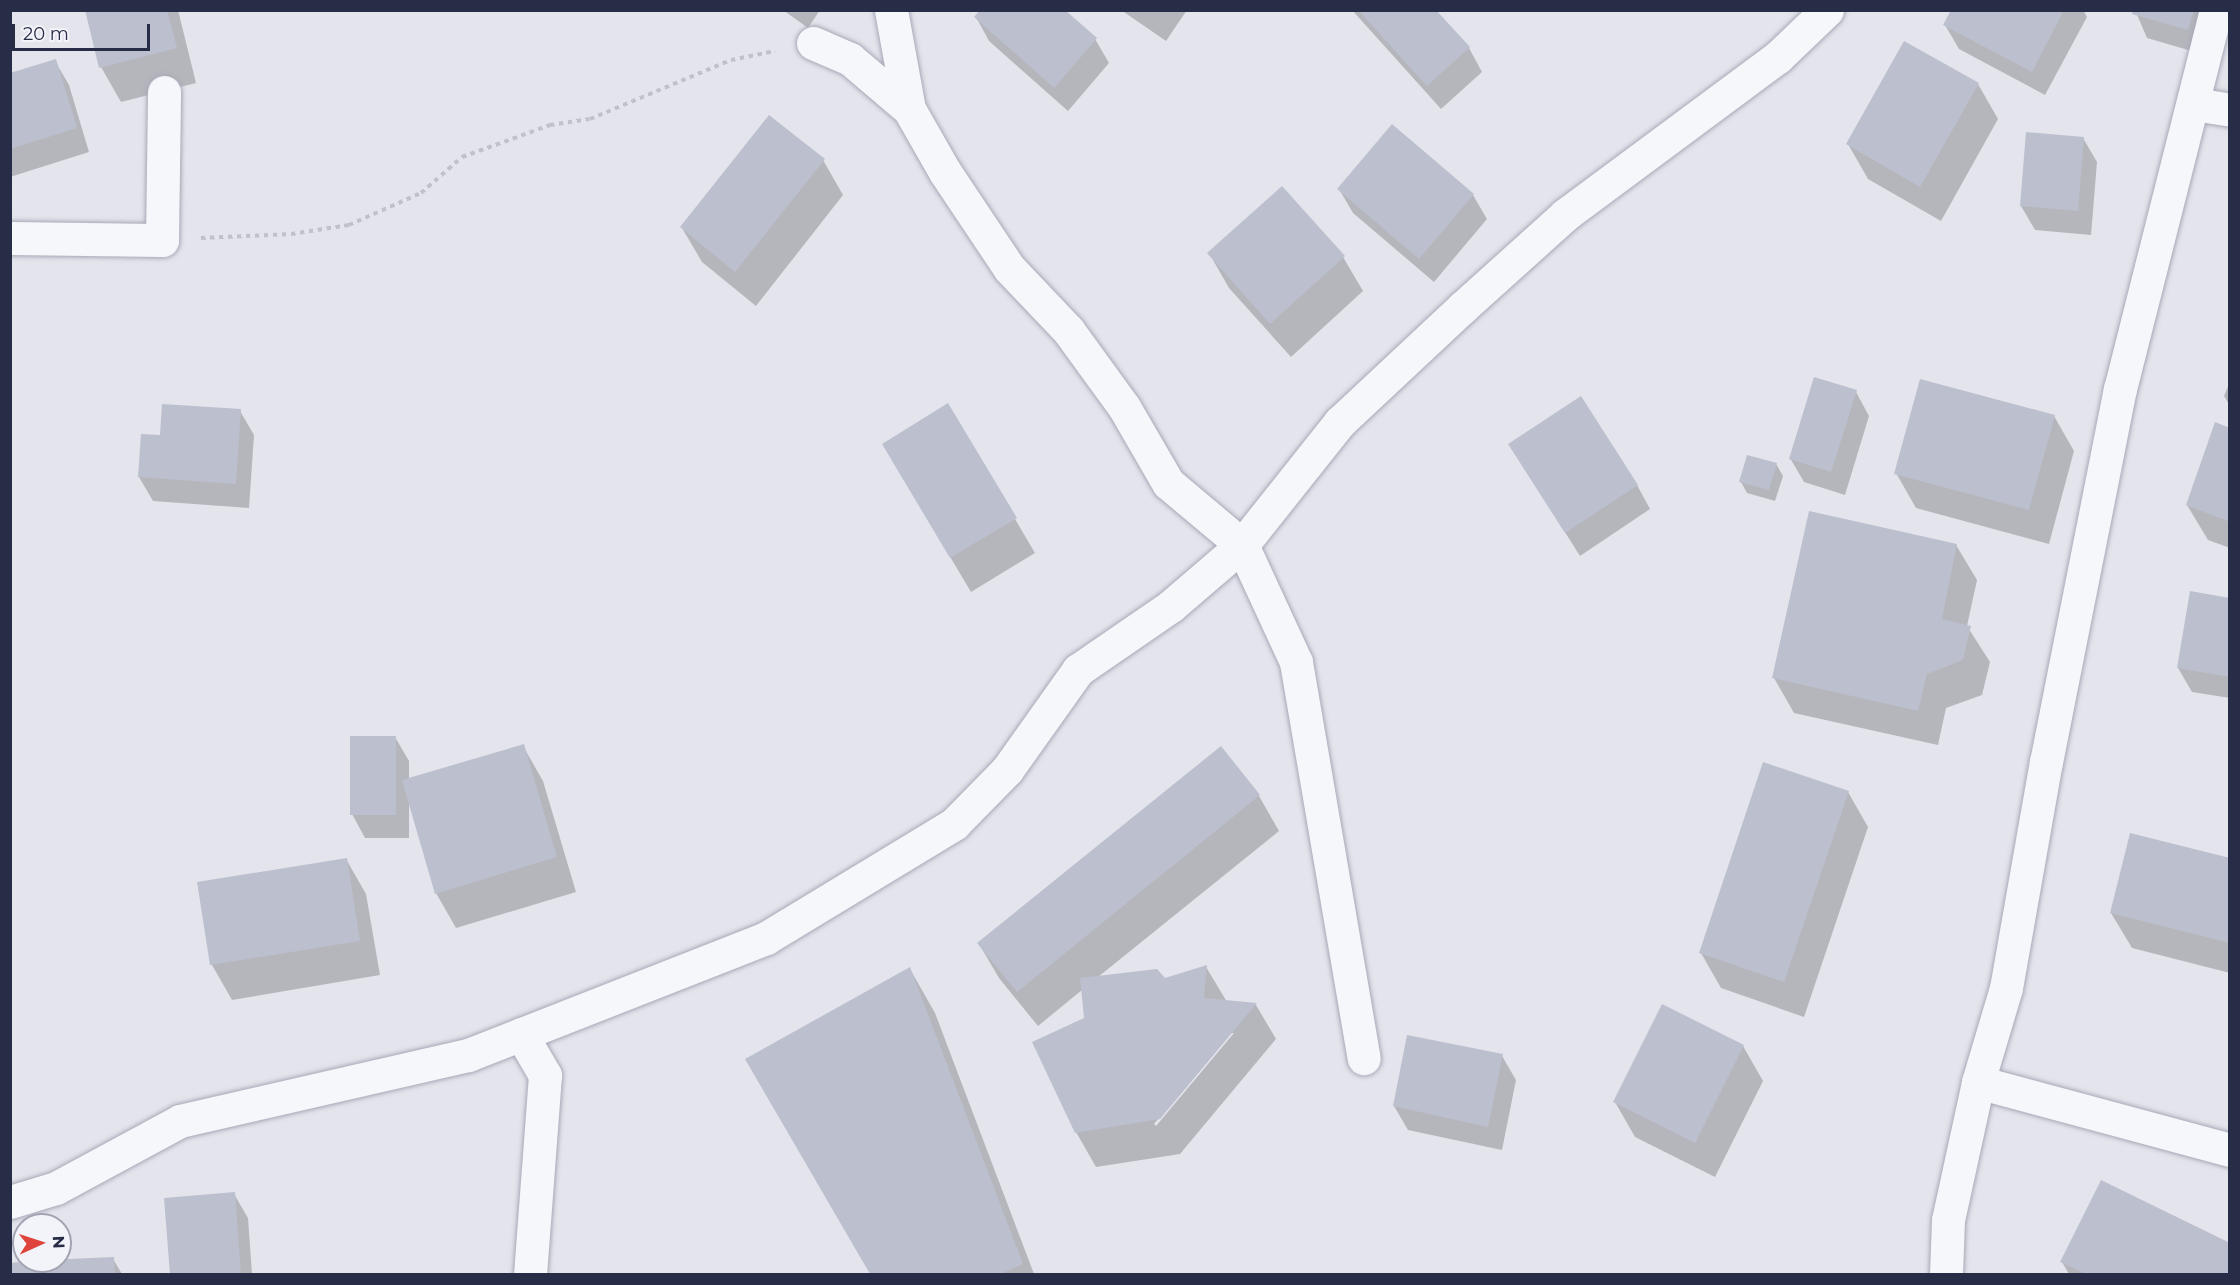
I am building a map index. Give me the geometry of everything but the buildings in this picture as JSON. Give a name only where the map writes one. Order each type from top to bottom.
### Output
[{"type":"street","points":[[891,10],[909,109]]},
{"type":"street","points":[[10,1202],[56,1188],[180,1121],[468,1055],[766,938],[954,824],[1007,770],[1078,670],[1171,606],[1242,545],[1340,422],[1463,307],[1565,215],[1760,71],[1827,10]]},
{"type":"street","points":[[1946,1275],[1948,1220],[1978,1082],[2006,988],[2046,762],[2120,389],[2156,238],[2194,104],[2216,10]]},
{"type":"street","points":[[813,43],[850,59],[909,109],[1009,268],[1068,330],[1124,407],[1168,483],[1242,545],[1296,662],[1364,1058]]},
{"type":"street","points":[[10,238],[162,240],[164,92]]},
{"type":"street","points":[[2194,104],[2229,110]]},
{"type":"street","points":[[520,1034],[545,1075],[530,1275]]},
{"type":"street","points":[[1978,1082],[2229,1150]]},
{"type":"path","points":[[162,240],[291,234],[349,225],[421,193],[462,157],[550,125],[590,119],[731,60],[813,43]]}]
